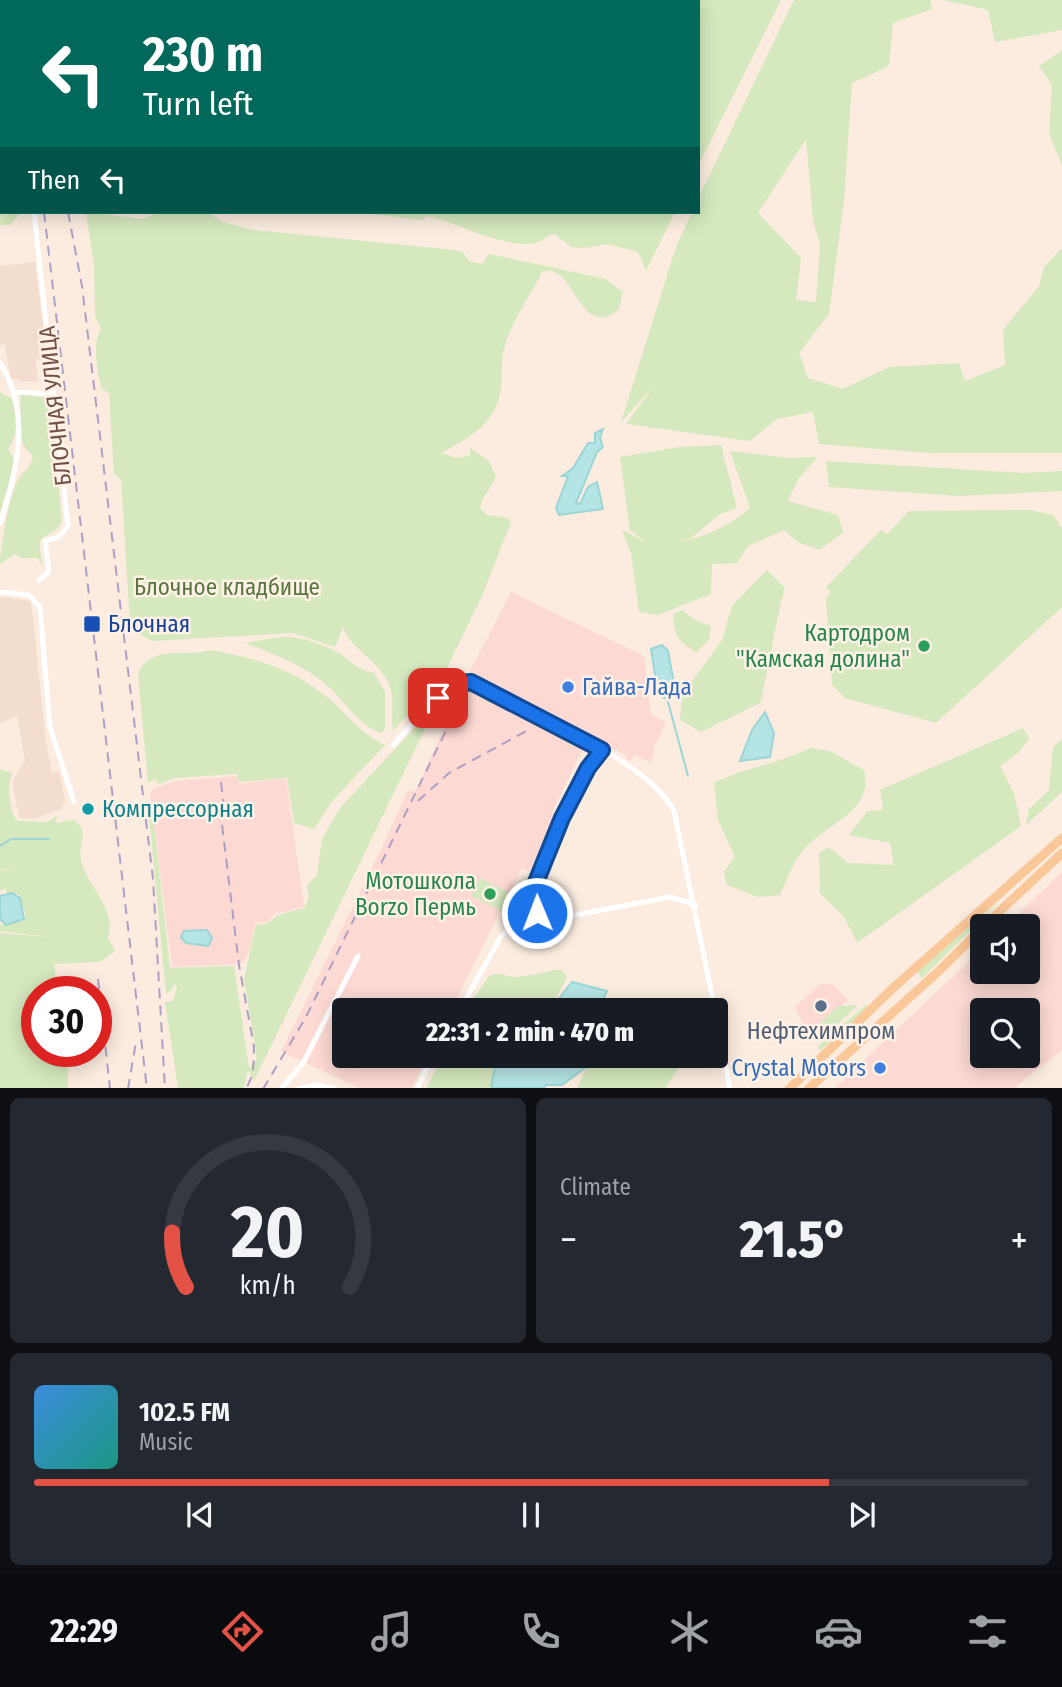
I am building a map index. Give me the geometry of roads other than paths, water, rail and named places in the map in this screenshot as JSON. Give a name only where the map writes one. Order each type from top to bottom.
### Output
[{"type":"main road","points":[[789,1088],[893,988],[1062,838]]},
{"type":"main road","points":[[997,914],[1062,853]]},
{"type":"main road","points":[[808,1088],[904,1003],[970,940]]},
{"type":"main road","points":[[893,988],[916,979],[916,985],[904,1003]]},
{"type":"street","name":"БЛОЧНАЯ УЛИЦА","points":[[34,214],[68,526],[59,537],[45,541],[48,572],[39,580]]},
{"type":"street","points":[[0,363],[13,392],[19,419],[17,461],[0,523]]},
{"type":"street","points":[[13,392],[54,394]]},
{"type":"street","points":[[0,592],[29,595],[38,603],[42,613],[50,727],[74,802]]},
{"type":"street","points":[[393,745],[433,701],[448,695],[465,681],[602,750],[648,782],[670,804],[695,905],[713,998]]},
{"type":"street","points":[[467,998],[508,929],[518,906],[532,892],[562,818],[588,768],[602,750]]},
{"type":"street","points":[[532,892],[533,908],[548,919]]},
{"type":"street","points":[[508,929],[548,919],[671,897],[695,905]]},
{"type":"street","points":[[281,1088],[303,1063],[358,956]]},
{"type":"street","points":[[417,1088],[427,1068]]},
{"type":"street","points":[[726,1068],[730,1088]]},
{"type":"street","points":[[298,1088],[318,1085],[335,1088]]},
{"type":"water","points":[[603,429],[600,438],[603,447],[597,452],[576,503],[580,504],[588,487],[597,482],[603,509],[559,515],[556,508],[568,476],[562,476],[573,468],[588,443],[595,443],[595,433]]},
{"type":"water","points":[[662,645],[668,651],[675,689],[664,698],[658,694],[651,649]]},
{"type":"water","points":[[765,712],[774,733],[770,757],[740,761],[752,730]]},
{"type":"water","points":[[12,893],[20,898],[24,919],[6,925],[0,919],[0,896]]},
{"type":"water","points":[[207,930],[212,938],[208,946],[186,943],[181,937],[184,931]]},
{"type":"water","points":[[572,982],[607,991],[604,998],[559,998]]},
{"type":"water","points":[[495,1068],[585,1068],[562,1085],[546,1085],[544,1088],[491,1086]]},
{"type":"waterway","points":[[667,698],[688,776]]},
{"type":"waterway","points":[[0,846],[11,839],[49,839]]},
{"type":"railway","points":[[44,214],[147,1088]]},
{"type":"railway","points":[[68,214],[82,286],[153,879],[165,1088]]},
{"type":"railway","points":[[264,1088],[306,1017],[461,700]]},
{"type":"railway","points":[[418,801],[449,773],[532,728]]},
{"type":"railway","points":[[221,782],[225,816]]},
{"type":"railway","points":[[220,808],[239,965],[254,1047],[253,1074],[246,1088]]},
{"type":"railway","points":[[128,1088],[136,1042]]},
{"type":"railway","points":[[108,1067],[110,1088]]},
{"type":"place","name":"Блочная","points":[[92,624]]},
{"type":"place","name":"Картодром \"Камская долина\"","points":[[924,646]]},
{"type":"place","name":"Гайва-Лада","points":[[568,687]]},
{"type":"place","name":"Компрессорная","points":[[88,809]]},
{"type":"place","name":"Мотошкола Borzo Пермь","points":[[490,894]]},
{"type":"place","name":"Нефтехимпром","points":[[821,1006]]},
{"type":"place","name":"Crystal Motors","points":[[880,1068]]},
{"type":"park label","name":"Блочное кладбище","points":[[227,587]]}]
